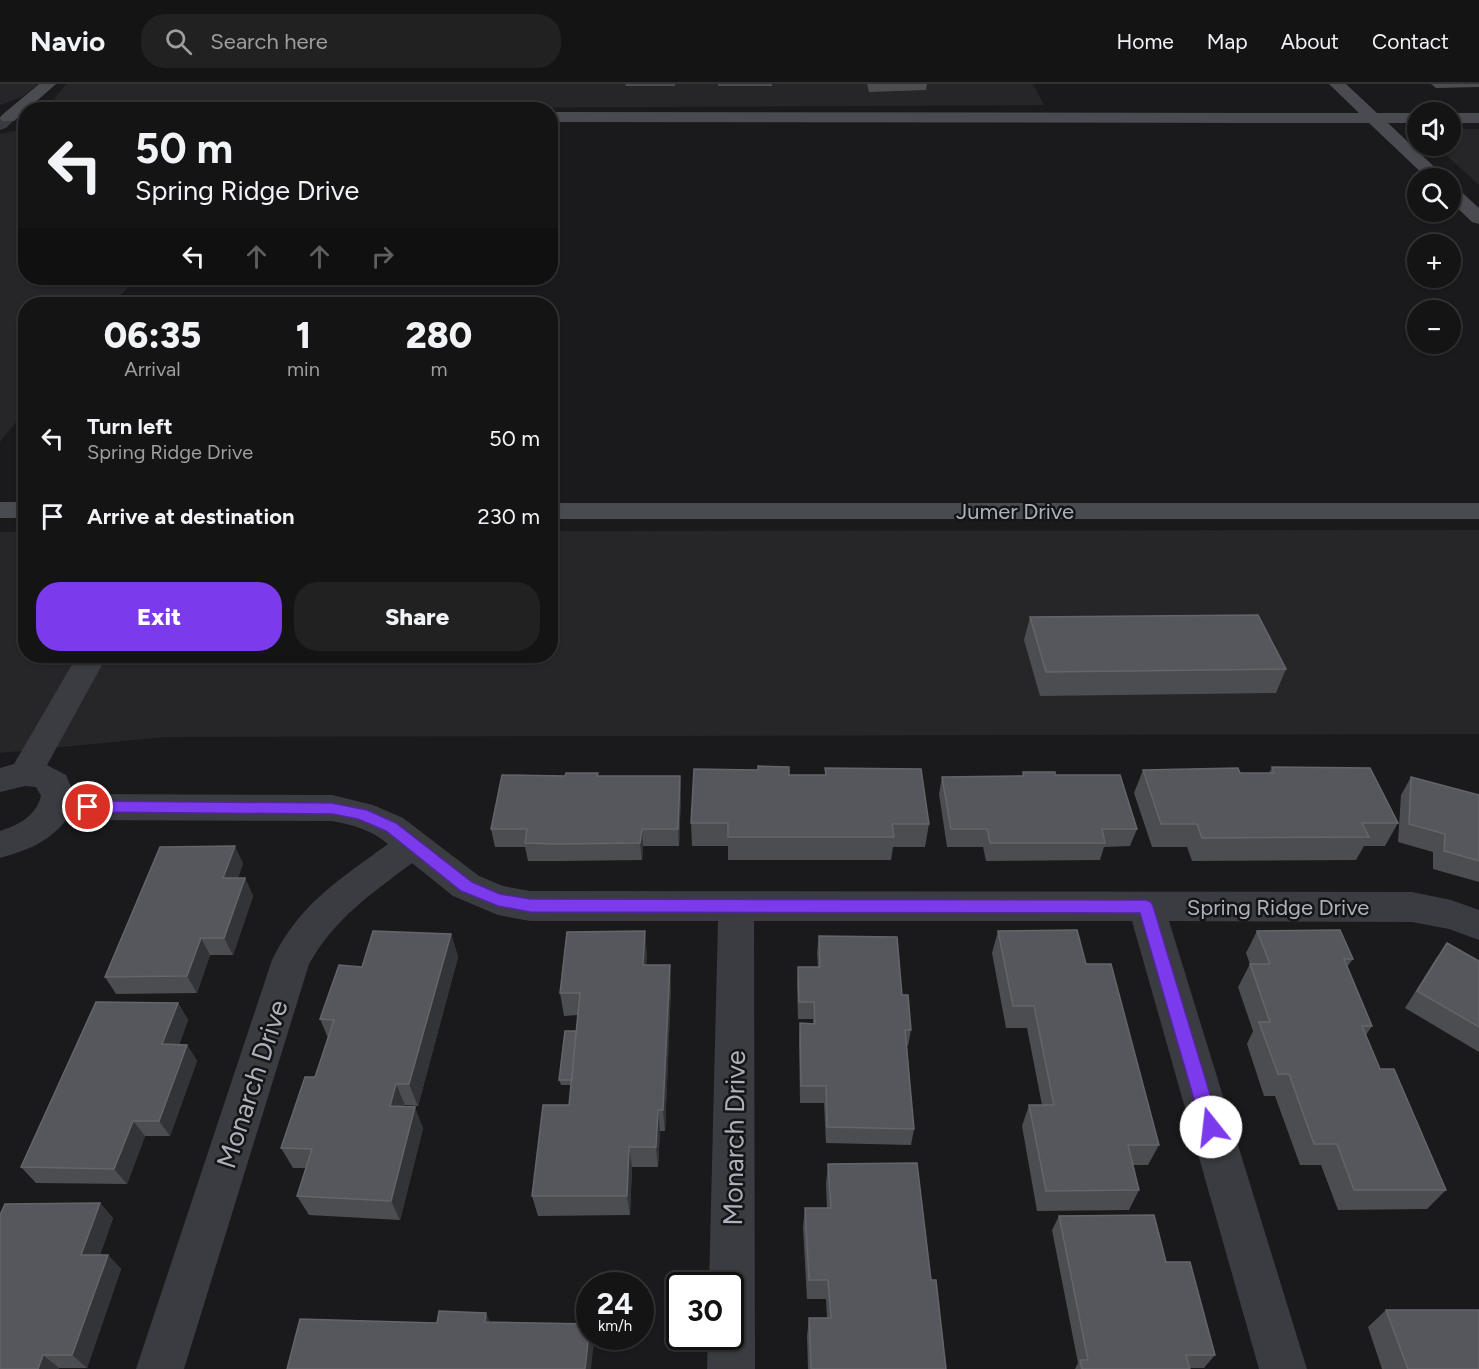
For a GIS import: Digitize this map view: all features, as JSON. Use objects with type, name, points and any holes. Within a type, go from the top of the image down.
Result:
[{"type":"main road","points":[[25,102],[48,84]]},
{"type":"main road","points":[[1337,84],[1426,168]]},
{"type":"main road","points":[[2,117],[18,107]]},
{"type":"main road","points":[[2,117],[18,118]]},
{"type":"main road","points":[[558,117],[1407,118]]},
{"type":"main road","points":[[1461,118],[1479,118]]},
{"type":"main road","points":[[1461,201],[1479,218]]},
{"type":"main road","points":[[0,510],[18,510]]},
{"type":"main road","name":"Jumer Drive","points":[[558,511],[1479,511]]},
{"type":"street","points":[[12,777],[87,663]]},
{"type":"street","points":[[0,845],[20,839],[36,830],[49,819],[57,807],[60,796],[57,787],[50,780],[39,775],[12,777]]},
{"type":"street","name":"Spring Ridge Drive","points":[[57,807],[332,808],[361,814],[391,827],[466,886],[498,900],[530,906],[1412,907],[1451,915],[1479,925]]},
{"type":"street","name":"Monarch Drive","points":[[160,1369],[291,960],[309,930],[334,902],[413,844]]},
{"type":"street","name":"Monarch Drive","points":[[731,1369],[736,906]]},
{"type":"street","points":[[1146,906],[1283,1369]]},
{"type":"shaded area","points":[[0,84],[38,84],[22,97],[0,105]]},
{"type":"shaded area","points":[[66,84],[1033,84],[1044,105],[558,108],[558,102],[63,102],[54,99]]},
{"type":"shaded area","points":[[1461,129],[1479,129],[1479,185],[1447,156],[1461,156]]},
{"type":"shaded area","points":[[18,130],[18,285],[130,285],[119,297],[18,297],[18,420],[0,442],[0,134]]},
{"type":"shaded area","points":[[1479,530],[1479,734],[166,737],[0,753],[0,532],[18,532],[18,663],[558,663],[558,531]]},
{"type":"building","points":[[1258,615],[1286,669],[1046,672],[1030,617]]},
{"type":"building","points":[[758,766],[789,767],[789,775],[826,775],[825,768],[921,769],[929,824],[892,824],[894,837],[728,837],[728,823],[691,823],[694,769],[758,770]]},
{"type":"building","points":[[1272,767],[1370,768],[1398,823],[1362,823],[1369,837],[1202,838],[1197,824],[1161,824],[1143,770],[1238,768],[1240,773],[1274,773]]},
{"type":"building","points":[[1023,772],[1055,772],[1055,775],[1120,775],[1137,829],[1102,829],[1105,843],[990,843],[987,829],[951,829],[942,777],[1024,776]]},
{"type":"building","points":[[566,773],[598,773],[597,776],[680,776],[678,829],[642,829],[640,843],[559,844],[525,843],[527,829],[491,829],[502,775],[565,776]]},
{"type":"building","points":[[1411,777],[1479,795],[1479,861],[1444,851],[1445,834],[1409,824]]},
{"type":"building","points":[[235,846],[223,878],[245,878],[224,938],[201,938],[187,976],[105,977],[160,847]]},
{"type":"building","points":[[1077,930],[1086,964],[1111,964],[1159,1145],[1128,1145],[1139,1190],[1046,1191],[1029,1105],[1054,1105],[1034,1006],[1013,1006],[998,931]]},
{"type":"building","points":[[1340,930],[1353,959],[1344,959],[1372,1026],[1362,1026],[1380,1069],[1394,1069],[1446,1190],[1354,1190],[1337,1144],[1314,1144],[1289,1074],[1278,1074],[1259,1022],[1270,1022],[1250,964],[1270,964],[1257,931]]},
{"type":"building","points":[[373,931],[451,934],[409,1084],[396,1084],[390,1106],[415,1107],[391,1201],[297,1196],[312,1149],[281,1148],[305,1077],[315,1077],[334,1020],[320,1019],[339,965],[362,967]]},
{"type":"building","points":[[645,931],[643,965],[670,965],[663,1110],[658,1110],[656,1147],[629,1147],[627,1196],[532,1196],[543,1105],[569,1105],[580,993],[560,993],[567,932]]},
{"type":"building","points":[[819,936],[897,937],[902,995],[908,995],[911,1030],[905,1030],[914,1129],[827,1127],[826,1086],[801,1086],[800,1023],[815,1024],[814,1002],[799,1002],[798,967],[820,967]]},
{"type":"building","points":[[1447,943],[1479,961],[1479,1027],[1417,991]]},
{"type":"building","points":[[96,1002],[178,1003],[162,1044],[187,1045],[159,1121],[133,1121],[114,1169],[21,1167]]},
{"type":"building","points":[[565,1031],[576,1031],[572,1080],[559,1080]]},
{"type":"building","points":[[917,1163],[931,1280],[936,1280],[946,1369],[811,1369],[809,1318],[831,1318],[828,1280],[809,1280],[805,1208],[831,1208],[828,1164]]},
{"type":"building","points":[[100,1203],[81,1255],[108,1255],[72,1355],[43,1355],[38,1369],[0,1369],[0,1215],[5,1204]]},
{"type":"building","points":[[1154,1215],[1166,1262],[1190,1262],[1215,1355],[1186,1355],[1190,1369],[1082,1369],[1080,1360],[1088,1360],[1059,1216]]},
{"type":"building","points":[[1386,1310],[1479,1310],[1479,1369],[1408,1369]]},
{"type":"building","points":[[439,1311],[486,1313],[485,1322],[576,1324],[576,1350],[587,1350],[585,1369],[287,1369],[300,1319],[437,1323]]},
{"type":"route","points":[[88,807],[332,808],[361,814],[391,827],[466,886],[498,900],[530,906],[1146,906],[1211,1127]]}]
